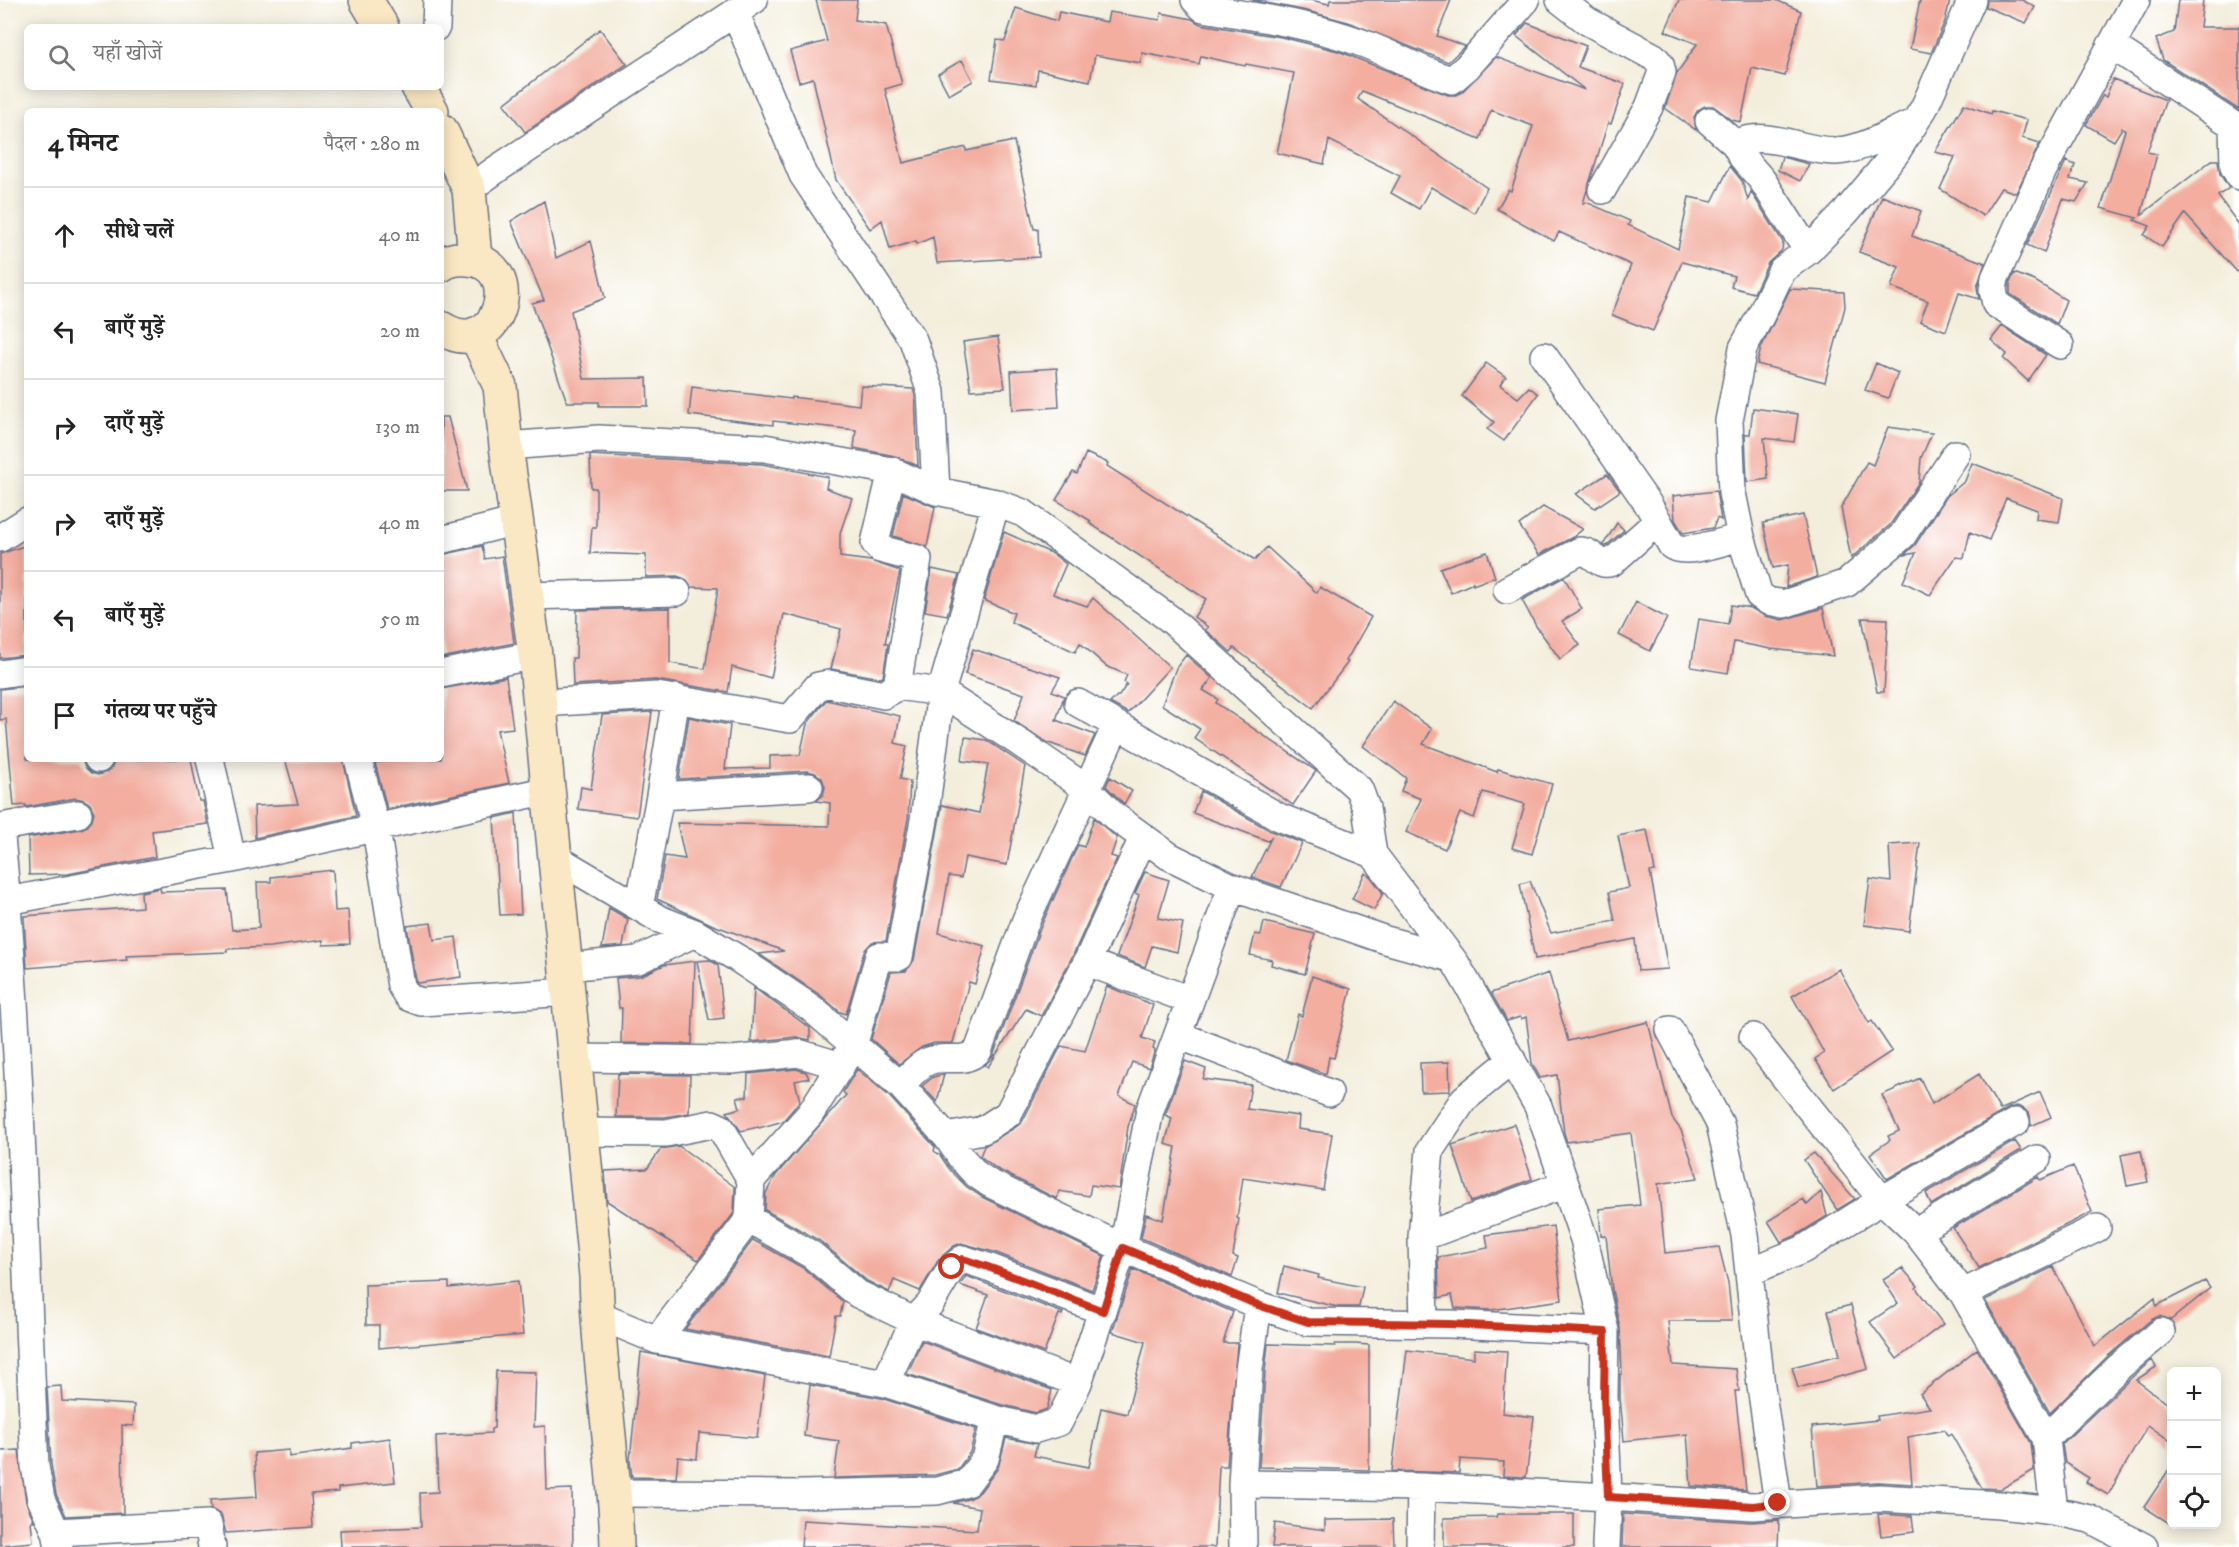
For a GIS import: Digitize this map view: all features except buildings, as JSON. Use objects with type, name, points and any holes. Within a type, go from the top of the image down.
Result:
[{"type":"street","points":[[366,0],[380,24]]},
{"type":"street","points":[[435,24],[437,0]]},
{"type":"street","points":[[1201,3],[1307,26],[1363,43],[1430,74],[1452,80],[1526,0]]},
{"type":"street","points":[[1560,0],[1587,21],[1654,57],[1660,64],[1662,72],[1649,107],[1602,190]]},
{"type":"street","points":[[1956,454],[1902,536],[1847,583],[1784,604],[1768,601],[1759,595],[1741,537],[1732,493],[1729,421],[1743,348],[1782,270],[1808,251],[1846,212],[1895,154],[1916,122],[1954,44],[1972,0]]},
{"type":"street","points":[[2060,345],[1996,304],[1993,290],[1995,278],[2043,170],[2136,0]]},
{"type":"street","points":[[469,189],[745,6],[803,176],[913,340],[930,392],[936,490]]},
{"type":"street","points":[[2111,45],[2236,127],[2234,167],[2239,176]]},
{"type":"street","points":[[1709,121],[1735,144],[1743,158],[1762,180],[1808,251]]},
{"type":"street","points":[[1735,144],[1746,138],[1761,137],[1799,147],[1835,151],[1873,140],[1916,122]]},
{"type":"street","points":[[444,133],[469,189],[475,259]]},
{"type":"street","points":[[444,264],[457,258],[475,259],[487,265],[497,276],[502,292],[501,305],[496,318],[487,328],[475,334],[463,336],[449,334],[444,330]]},
{"type":"street","points":[[475,334],[500,386],[541,703],[596,1276],[597,1315],[615,1493],[616,1547]]},
{"type":"street","points":[[1544,356],[1658,521],[1672,546],[1677,550],[1688,550],[1741,537]]},
{"type":"street","points":[[506,446],[599,439],[752,447],[892,471],[936,490],[996,503],[1023,513],[1170,619],[1359,789],[1366,808],[1373,854],[1452,957],[1538,1106],[1584,1239],[1605,1332],[1604,1397],[1608,1497],[1606,1547]]},
{"type":"street","points":[[892,471],[875,543],[880,549],[918,559],[897,686]]},
{"type":"street","points":[[751,1180],[810,1114],[847,1056],[879,956],[899,957],[924,820],[941,692],[996,503]]},
{"type":"street","points":[[444,539],[517,520]]},
{"type":"street","points":[[1507,590],[1580,551],[1589,553],[1601,564],[1606,565],[1658,521]]},
{"type":"street","points":[[0,538],[24,523]]},
{"type":"street","points":[[527,596],[677,592]]},
{"type":"street","points":[[444,673],[535,655]]},
{"type":"street","points":[[0,674],[24,670]]},
{"type":"street","points":[[541,703],[657,696],[790,719],[818,686],[829,684],[884,695],[897,686],[941,692],[1087,789],[1114,816],[1169,856],[1232,887],[1386,940],[1452,957]]},
{"type":"street","points":[[639,907],[676,698]]},
{"type":"street","points":[[1078,703],[1279,817],[1373,854]]},
{"type":"street","points":[[900,1085],[926,1062],[940,1058],[960,1060],[978,1051],[1026,920],[1116,726]]},
{"type":"street","points":[[211,762],[232,859]]},
{"type":"street","points":[[359,762],[376,829],[401,986],[408,997],[421,1002],[568,979],[638,960],[695,933]]},
{"type":"street","points":[[660,796],[810,787]]},
{"type":"street","points":[[7,901],[232,859],[549,790]]},
{"type":"street","points":[[78,814],[0,827],[7,901],[35,1466],[41,1498],[57,1540],[208,1524],[212,1547]]},
{"type":"street","points":[[947,1137],[983,1130],[1008,1114],[1087,962],[1143,838]]},
{"type":"street","points":[[556,858],[659,919],[695,933],[737,958],[811,1008],[847,1056],[900,1085],[947,1137],[962,1160],[989,1183],[1123,1248],[1258,1305],[1308,1322],[1424,1324],[1605,1332]]},
{"type":"street","points":[[597,1315],[657,1340],[885,1383],[994,1419],[1036,1429],[1059,1422],[1078,1383],[1123,1248],[1150,1110],[1232,887]]},
{"type":"street","points":[[1087,962],[1190,1000]]},
{"type":"street","points":[[1670,1030],[1720,1124],[1745,1235],[1761,1386],[1778,1503]]},
{"type":"street","points":[[1178,1035],[1329,1093]]},
{"type":"street","points":[[1753,1037],[1882,1200],[1916,1232],[1963,1293],[2046,1438],[2054,1511]]},
{"type":"street","points":[[575,1058],[732,1060],[798,1053],[847,1056]]},
{"type":"street","points":[[1424,1324],[1422,1237],[1430,1150],[1464,1099],[1512,1060]]},
{"type":"street","points":[[1749,1272],[1802,1250],[1882,1200],[2016,1122]]},
{"type":"street","points":[[582,1132],[666,1133],[717,1125],[751,1180],[749,1219],[657,1340]]},
{"type":"street","points":[[1916,1232],[2037,1159]]},
{"type":"street","points":[[1422,1237],[1565,1184]]},
{"type":"street","points":[[749,1219],[812,1255],[858,1294],[914,1321],[1078,1383]]},
{"type":"street","points":[[1963,1293],[2097,1228]]},
{"type":"street","points":[[885,1383],[914,1321],[930,1304],[952,1267],[963,1259],[1103,1311]]},
{"type":"street","points":[[1243,1547],[1242,1484],[1249,1370],[1258,1305]]},
{"type":"street","points":[[2046,1438],[2119,1367],[2161,1332]]},
{"type":"street","points":[[615,1493],[802,1494],[937,1491],[967,1484],[985,1459],[994,1419]]},
{"type":"street","points":[[1242,1484],[1422,1487],[1753,1506],[1879,1498],[2000,1505],[2054,1511],[2090,1519],[2144,1547]]},
{"type":"street","points":[[1420,1547],[1422,1487]]},
{"type":"route","points":[[952,1267],[963,1259],[1103,1311],[1123,1248],[1258,1305],[1308,1322],[1449,1324],[1605,1332],[1604,1397],[1608,1497],[1753,1506],[1778,1503]]}]
